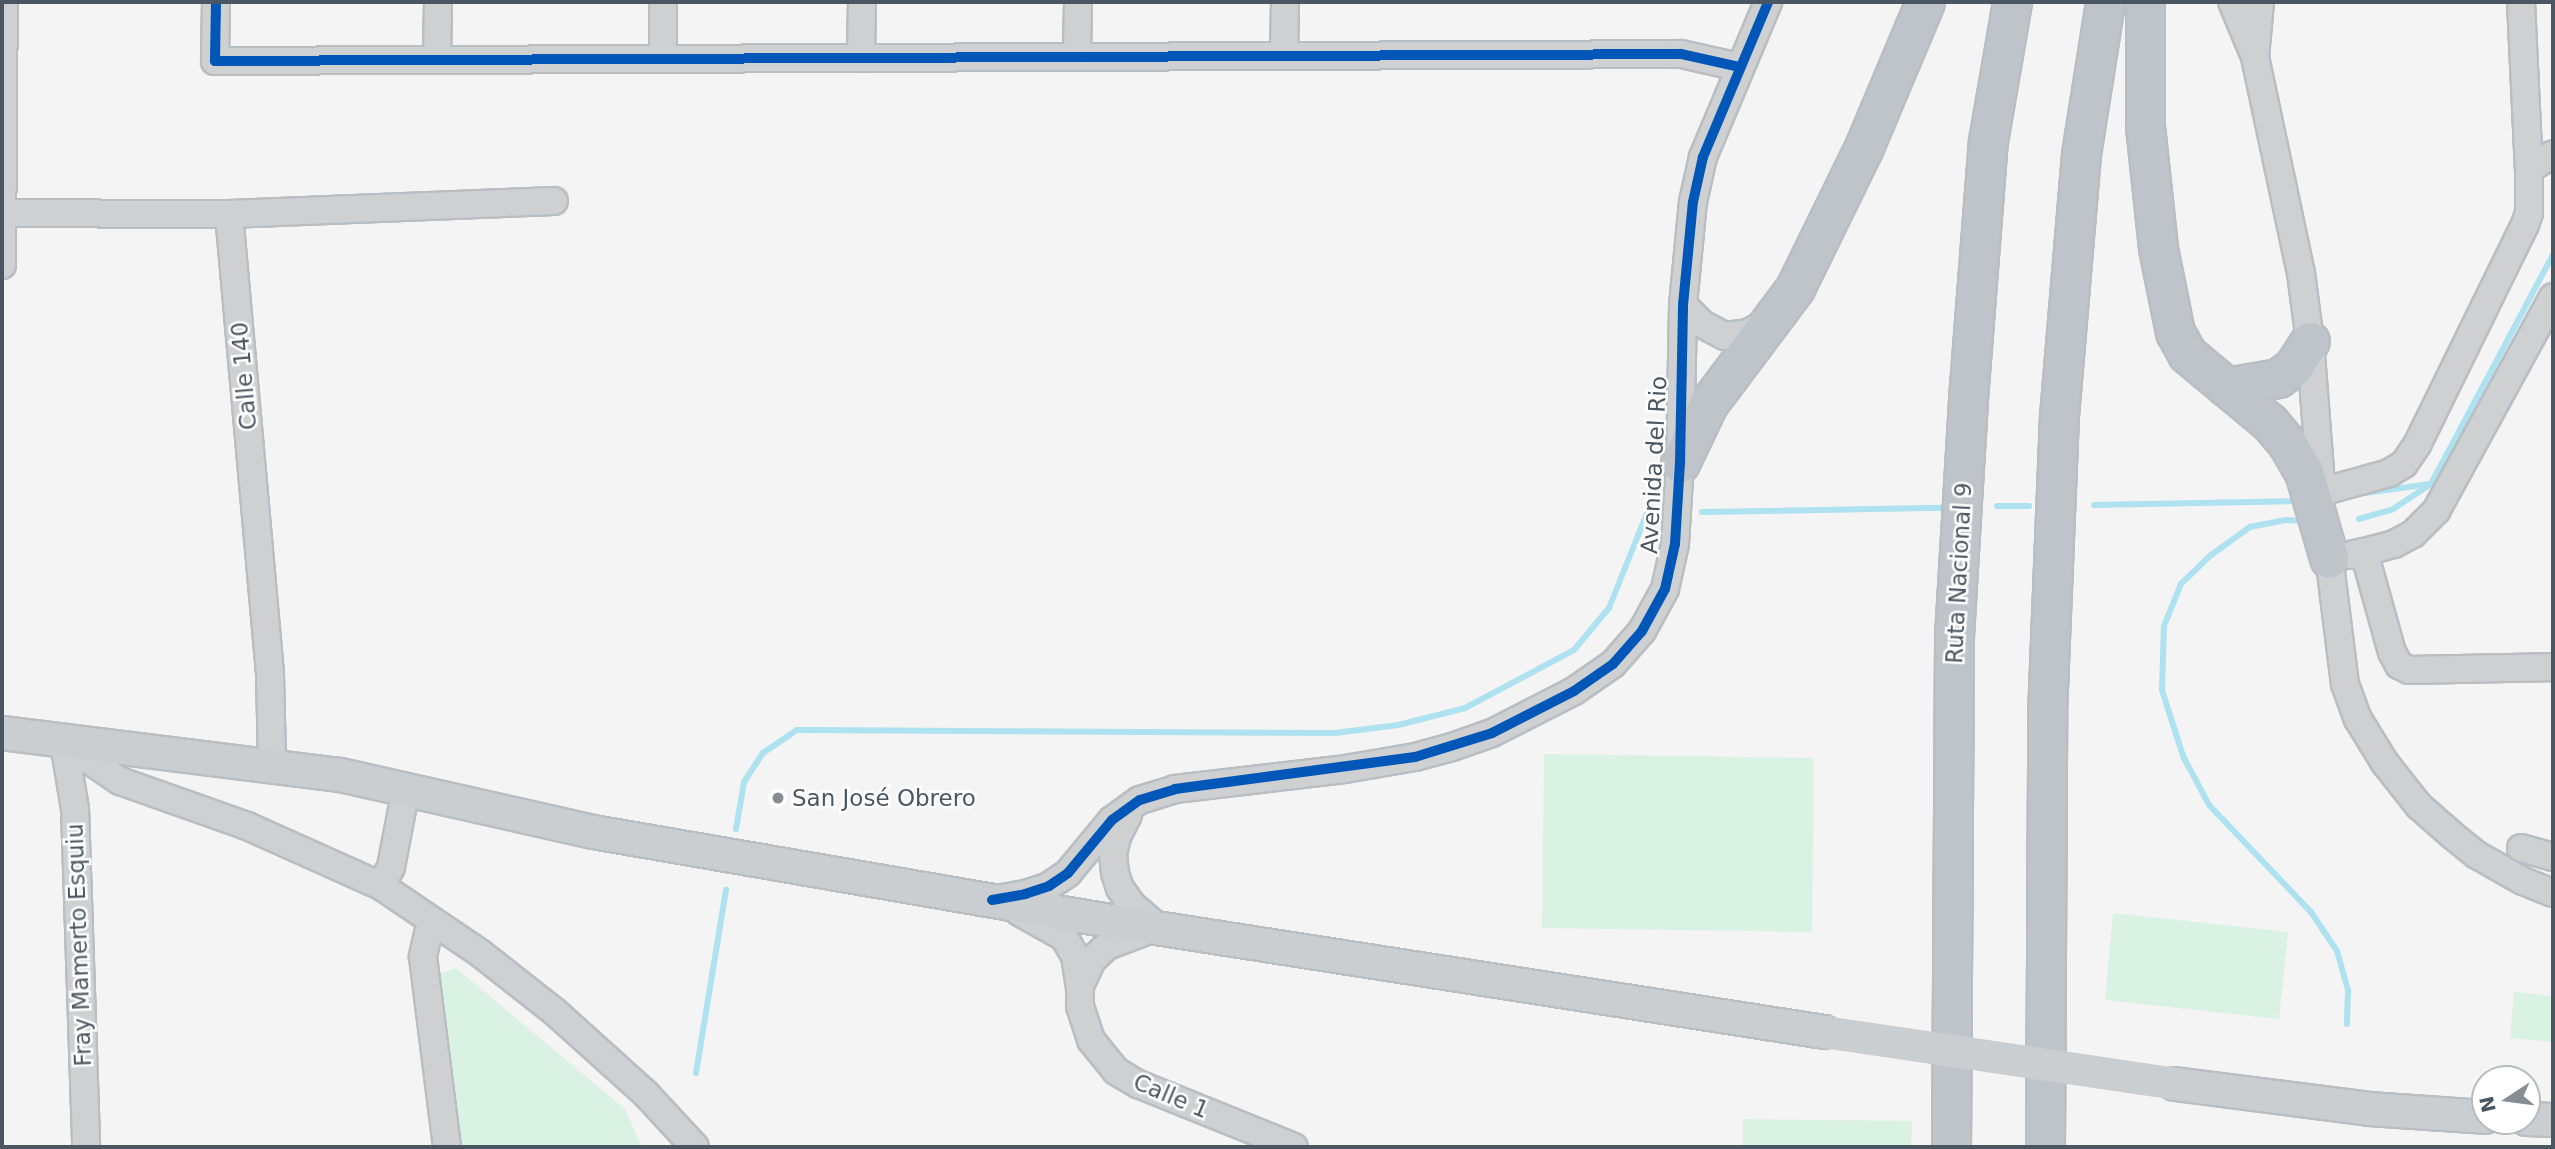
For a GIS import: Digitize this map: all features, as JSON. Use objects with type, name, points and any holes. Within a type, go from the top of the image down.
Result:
[{"type":"highway","points":[[1680,463],[1707,404],[1795,288],[1925,2]]},
{"type":"highway","name":"Ruta Nacional 9","points":[[1951,1147],[1954,636],[1969,386],[1988,141],[2012,2]]},
{"type":"highway","points":[[2045,1147],[2047,714],[2059,416],[2081,154],[2105,2]]},
{"type":"highway","points":[[2145,2],[2145,126],[2167,304],[2175,332],[2188,354],[2270,423],[2287,443],[2304,472],[2329,558]]},
{"type":"highway","points":[[2226,387],[2278,378],[2293,367],[2310,341]]},
{"type":"main road","points":[[2,733],[64,743],[272,764],[406,789],[593,832],[1157,927],[1824,1032],[2175,1084],[2369,1109],[2471,1116]]},
{"type":"main road","points":[[2,747],[64,743]]},
{"type":"street","points":[[2,265],[4,2]]},
{"type":"street","points":[[216,2],[215,61],[1681,54],[1739,67]]},
{"type":"street","points":[[437,59],[438,2]]},
{"type":"street","points":[[663,2],[663,58]]},
{"type":"street","points":[[861,58],[862,2]]},
{"type":"street","points":[[1077,55],[1078,2]]},
{"type":"street","points":[[1284,55],[1285,2]]},
{"type":"street","name":"Avenida del Rio","points":[[992,900],[1049,886],[1068,873],[1112,821],[1140,800],[1175,789],[1415,757],[1492,733],[1574,691],[1613,664],[1642,631],[1665,589],[1675,544],[1680,463],[1683,305],[1693,202],[1703,157],[1739,67],[1769,2]]},
{"type":"street","points":[[2232,2],[2255,57],[2301,273],[2310,341],[2321,492],[2345,684],[2358,719],[2385,763],[2419,806],[2469,848],[2523,881],[2553,892]]},
{"type":"street","points":[[2255,57],[2260,2]]},
{"type":"street","points":[[2321,492],[2389,474],[2404,464],[2417,445],[2525,225],[2529,213],[2529,169],[2521,2]]},
{"type":"street","points":[[2529,169],[2553,154]]},
{"type":"street","points":[[2,213],[229,214],[554,201]]},
{"type":"street","name":"Calle 140","points":[[229,214],[270,674],[272,764]]},
{"type":"street","points":[[2329,558],[2394,544],[2413,534],[2436,511],[2553,297]]},
{"type":"street","points":[[1683,305],[1702,324],[1725,336],[1748,333],[1771,320]]},
{"type":"street","points":[[2364,552],[2392,652],[2399,665],[2409,670],[2553,667]]},
{"type":"street","points":[[64,743],[120,781],[247,825],[381,886],[480,953],[555,1012],[646,1094],[695,1147]]},
{"type":"street","name":"Fray Mamerto Esquiu","points":[[64,743],[75,809],[86,1147]]},
{"type":"street","points":[[381,886],[391,867],[406,789]]},
{"type":"street","points":[[1080,986],[1092,960],[1107,946],[1157,927],[1132,905],[1120,888],[1115,873],[1113,854],[1117,837],[1124,820],[1140,800]]},
{"type":"street","points":[[2521,848],[2553,857]]},
{"type":"street","name":"Calle 1","points":[[992,900],[1047,925],[1064,937],[1075,956],[1080,1006],[1090,1041],[1116,1071],[1138,1084],[1294,1147]]},
{"type":"street","points":[[430,921],[423,957],[447,1147]]},
{"type":"green space","points":[[1544,754],[1814,758],[1812,932],[1542,928]]},
{"type":"green space","points":[[2113,913],[2288,932],[2279,1019],[2105,1000]]},
{"type":"green space","points":[[456,968],[625,1109],[642,1147],[461,1147],[438,974]]},
{"type":"green space","points":[[2514,992],[2553,996],[2553,1042],[2510,1038]]},
{"type":"green space","points":[[1743,1119],[1912,1121],[1911,1147],[1743,1147]]},
{"type":"waterway","points":[[2359,519],[2393,509],[2431,484],[2553,255]]},
{"type":"waterway","points":[[2365,493],[2429,484]]},
{"type":"waterway","points":[[2094,505],[2298,501]]},
{"type":"waterway","points":[[1997,506],[2029,506]]},
{"type":"waterway","points":[[1702,512],[1942,508]]},
{"type":"waterway","points":[[736,829],[744,782],[763,753],[797,730],[1335,733],[1398,725],[1465,708],[1574,650],[1609,608],[1647,513]]},
{"type":"waterway","points":[[2305,521],[2286,520],[2250,527],[2211,555],[2181,584],[2164,626],[2162,690],[2183,756],[2209,805],[2311,912],[2337,951],[2348,990],[2347,1024]]},
{"type":"waterway","points":[[696,1073],[726,889]]},
{"type":"cycle path","points":[[216,2],[215,61],[1681,54],[1739,67]]},
{"type":"cycle path","points":[[992,900],[1049,886],[1068,873],[1112,820],[1140,800],[1175,789],[1415,757],[1492,733],[1574,691],[1613,664],[1642,631],[1665,589],[1675,544],[1680,463],[1683,305],[1693,202],[1703,157],[1768,2]]},
{"type":"place","name":"San José Obrero","points":[[778,798]]}]
